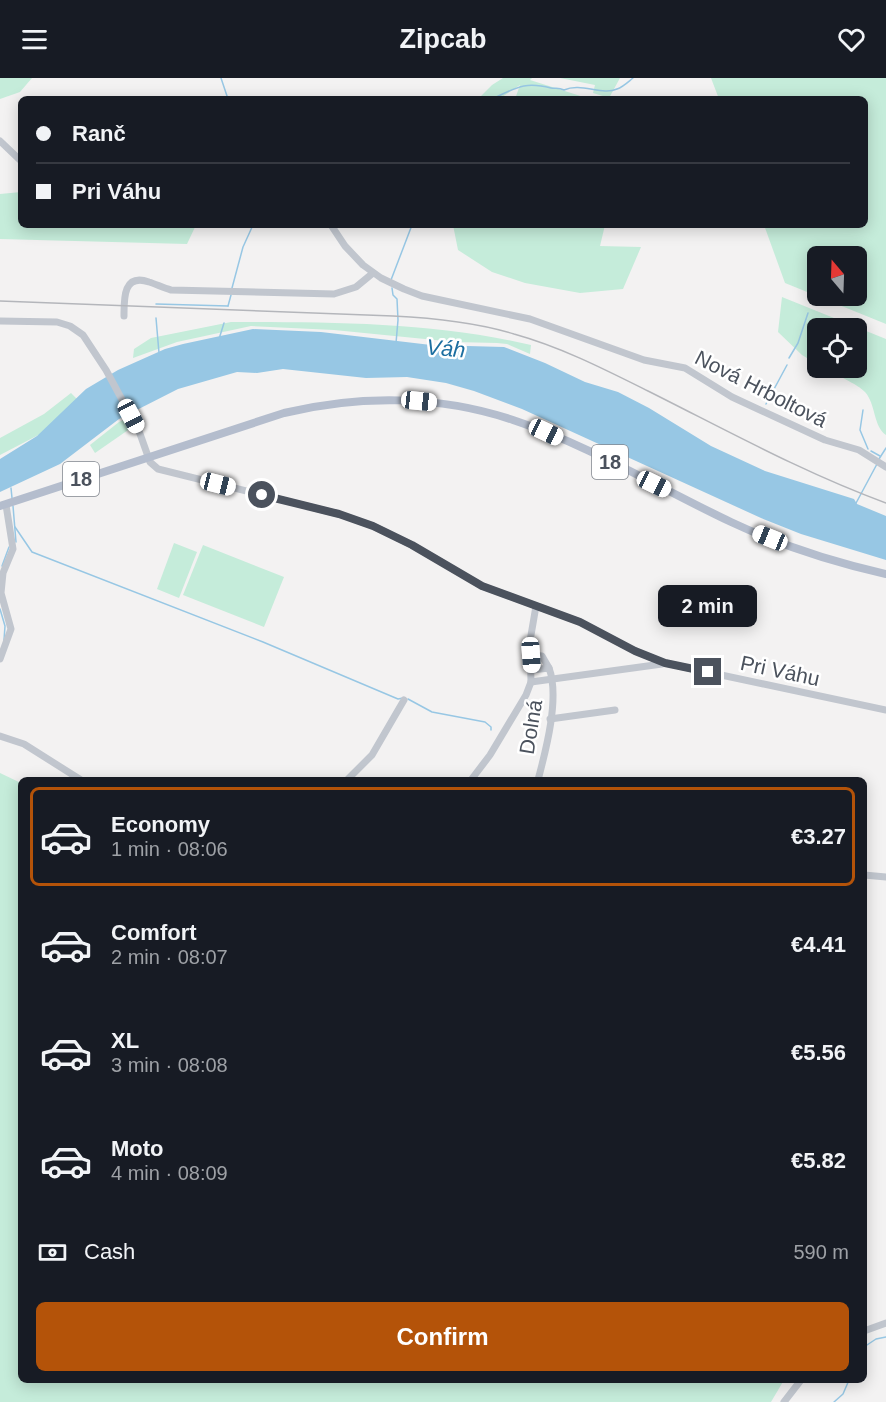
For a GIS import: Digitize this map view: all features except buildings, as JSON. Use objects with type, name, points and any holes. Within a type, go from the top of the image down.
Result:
[{"type":"main road","name":"18","points":[[8,504],[246,424],[302,408],[376,400],[439,403],[471,408],[520,422],[600,457],[754,532],[820,557],[886,574]]},
{"type":"street","points":[[0,141],[18,158]]},
{"type":"street","name":"Nová Hrboltová","points":[[333,228],[354,256],[373,273],[391,284],[422,296],[530,319],[644,360],[685,368],[732,397],[818,438],[859,450],[880,463]]},
{"type":"street","points":[[124,316],[125,292],[128,286],[137,280],[147,281],[171,290],[334,294],[356,287],[373,273]]},
{"type":"street","points":[[0,321],[57,322],[69,326],[87,340],[139,430],[148,457]]},
{"type":"street","name":"Pri Váhu","points":[[148,457],[158,469],[339,514],[373,526],[412,545],[482,586],[580,622],[635,651],[665,663],[886,710]]},
{"type":"street","points":[[0,659],[11,629],[1,592],[3,573],[13,548],[8,504]]},
{"type":"street","points":[[473,777],[509,726],[531,682],[530,641],[536,606]]},
{"type":"street","points":[[531,655],[542,656],[553,679]]},
{"type":"street","points":[[531,682],[665,663]]},
{"type":"street","points":[[532,670],[549,669]]},
{"type":"street","name":"Dolná","points":[[539,777],[550,719],[553,679]]},
{"type":"street","points":[[350,777],[372,755],[404,700]]},
{"type":"street","points":[[550,719],[615,710]]},
{"type":"street","points":[[0,736],[24,744],[76,777]]},
{"type":"street","points":[[867,875],[886,877]]},
{"type":"street","points":[[867,1330],[886,1323]]},
{"type":"street","points":[[784,1402],[799,1383]]},
{"type":"green space","points":[[0,78],[32,78],[20,92],[0,99]]},
{"type":"green space","points":[[503,78],[532,78],[530,80],[581,96],[516,96],[520,85],[504,96],[481,96]]},
{"type":"green space","points":[[560,78],[620,78],[610,96],[593,93],[595,85]]},
{"type":"green space","points":[[711,78],[886,78],[886,324],[842,306],[867,306],[867,246],[807,246],[807,292],[785,283],[765,228],[868,228],[868,96],[718,96]]},
{"type":"green space","points":[[18,192],[18,228],[195,228],[187,244],[0,239],[0,194]]},
{"type":"green space","points":[[454,228],[604,228],[600,246],[641,247],[623,289],[580,293],[525,283],[492,272],[458,250]]},
{"type":"green space","points":[[782,297],[834,318],[807,318],[807,358],[778,332]]},
{"type":"green space","points":[[231,322],[382,325],[457,332],[531,345],[530,354],[507,344],[455,342],[334,330],[251,326],[177,342],[133,358],[134,349],[151,338]]},
{"type":"green space","points":[[867,331],[886,339],[886,435],[879,426],[869,397],[842,378],[867,378]]},
{"type":"green space","points":[[71,393],[77,399],[48,430],[0,455],[0,438],[44,414]]},
{"type":"green space","points":[[126,419],[131,428],[95,453],[90,445]]},
{"type":"green space","points":[[174,543],[197,552],[179,598],[157,589]]},
{"type":"green space","points":[[203,545],[284,577],[264,627],[183,595]]},
{"type":"green space","points":[[0,773],[18,782],[18,1383],[782,1383],[771,1402],[0,1402]]},
{"type":"water","name":"Váh","points":[[253,329],[321,332],[431,345],[504,347],[585,382],[618,392],[711,446],[765,471],[854,499],[857,504],[886,516],[886,560],[801,534],[761,518],[522,409],[446,383],[407,377],[366,378],[283,369],[257,373],[237,372],[178,389],[119,419],[60,464],[0,492],[0,459],[37,436],[86,389],[118,370],[165,349]]},
{"type":"waterway","points":[[221,78],[227,96]]},
{"type":"waterway","points":[[499,96],[514,89],[534,85],[564,90],[577,87],[611,91],[633,78]]},
{"type":"waterway","points":[[232,288],[243,247],[252,228]]},
{"type":"waterway","points":[[391,280],[411,228]]},
{"type":"waterway","points":[[392,288],[393,295],[397,299],[396,343]]},
{"type":"waterway","points":[[228,306],[231,295]]},
{"type":"waterway","points":[[156,304],[228,306]]},
{"type":"waterway","points":[[789,358],[798,343],[808,313]]},
{"type":"waterway","points":[[156,318],[159,353]]},
{"type":"waterway","points":[[219,339],[224,323]]},
{"type":"waterway","points":[[766,404],[787,365]]},
{"type":"waterway","points":[[863,410],[860,430],[868,449]]},
{"type":"waterway","points":[[879,459],[886,448]]},
{"type":"waterway","points":[[871,451],[880,456]]},
{"type":"waterway","points":[[855,505],[877,464]]},
{"type":"waterway","points":[[11,488],[12,498]]},
{"type":"waterway","points":[[13,506],[16,542]]},
{"type":"waterway","points":[[15,527],[32,552],[263,642],[398,699],[403,698]]},
{"type":"waterway","points":[[2,566],[9,547]]},
{"type":"waterway","points":[[0,609],[5,626],[4,640]]},
{"type":"waterway","points":[[408,699],[432,712],[485,722],[491,730]]},
{"type":"waterway","points":[[867,1345],[876,1339],[886,1337]]},
{"type":"waterway","points":[[834,1402],[843,1394],[848,1383]]},
{"type":"railway","points":[[0,301],[393,316],[439,319],[484,326],[549,345],[582,359],[795,465],[886,503]]},
{"type":"route","points":[[262,495],[339,514],[373,526],[412,545],[482,586],[580,622],[635,651],[665,663],[708,672]]}]
